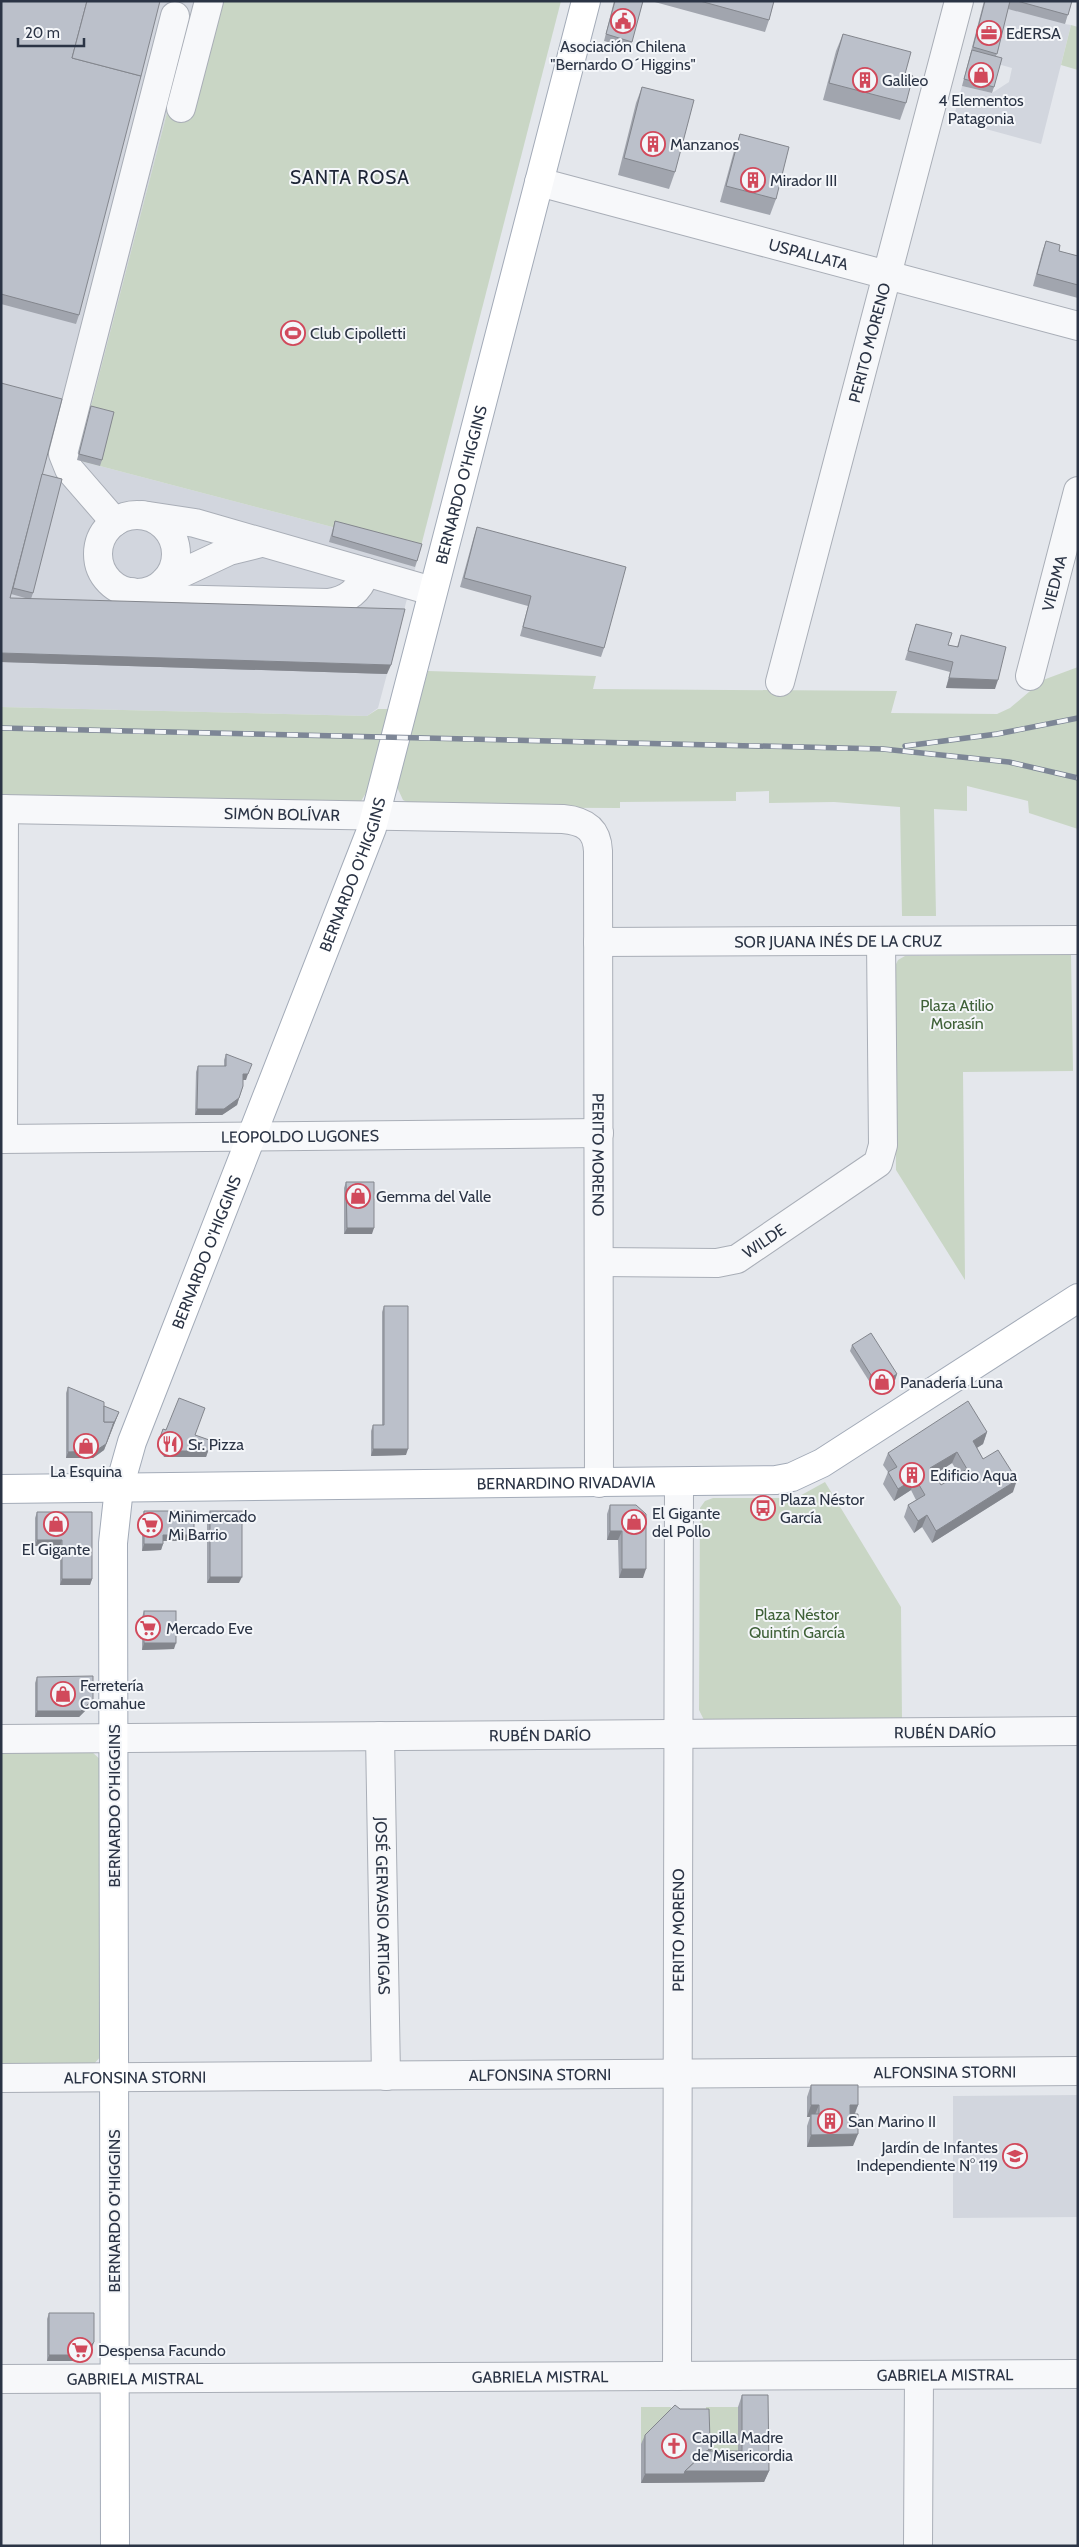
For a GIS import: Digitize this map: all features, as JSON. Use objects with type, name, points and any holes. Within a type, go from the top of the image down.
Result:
[{"type":"main road","name":"BERNARDO O'HIGGINS","points":[[115,2546],[113,1543],[119,1488],[132,1442],[368,841],[376,816],[432,591],[586,1]]},
{"type":"main road","name":"BERNARDINO RIVADAVIA","points":[[1,1489],[679,1483],[776,1480],[808,1470],[1078,1298]]},
{"type":"street","points":[[181,108],[209,1]]},
{"type":"street","name":"PERITO MORENO","points":[[780,682],[959,1]]},
{"type":"street","points":[[115,522],[69,469],[63,454],[175,16]]},
{"type":"street","name":"USPALLATA","points":[[539,182],[1078,326]]},
{"type":"street","name":"VIEDMA","points":[[1030,676],[1078,491]]},
{"type":"street","points":[[142,515],[160,522],[172,536],[176,555],[175,564],[165,581]]},
{"type":"street","points":[[366,572],[361,585],[353,594],[328,603],[170,599],[122,590],[108,579],[99,562],[98,553],[103,535],[115,522],[123,517],[142,515],[186,521],[366,572],[432,591]]},
{"type":"street","points":[[131,592],[149,591],[165,581],[229,551],[263,543]]},
{"type":"street","points":[[2,809],[2,1139]]},
{"type":"street","name":"SIMÓN BOLÍVAR","points":[[2,809],[571,820],[590,828]]},
{"type":"street","name":"PERITO MORENO","points":[[590,828],[596,836],[598,851],[599,1483]]},
{"type":"street","name":"WILDE","points":[[599,1262],[718,1263],[737,1259],[871,1170],[880,1159],[883,1145],[881,940]]},
{"type":"street","name":"SOR JUANA INÉS DE LA CRUZ","points":[[598,942],[1078,940]]},
{"type":"street","name":"LEOPOLDO LUGONES","points":[[2,1139],[599,1133]]},
{"type":"street","name":"PERITO MORENO","points":[[677,2376],[679,1483]]},
{"type":"street","name":"RUBÉN DARÍO","points":[[1,1738],[1078,1731]]},
{"type":"street","name":"JOSÉ GERVASIO ARTIGAS","points":[[380,1736],[386,2076]]},
{"type":"street","name":"ALFONSINA STORNI","points":[[1,2078],[1078,2071]]},
{"type":"street","name":"GABRIELA MISTRAL","points":[[1,2379],[1078,2374]]},
{"type":"street","points":[[918,2546],[919,2375]]},
{"type":"shaded area","points":[[1,1],[196,1],[77,460],[420,550],[378,708],[367,716],[1,707]]},
{"type":"shaded area","points":[[984,1],[1071,1],[1065,24],[1071,25],[1041,144],[953,120],[962,86],[992,93],[1009,82],[1012,68],[970,56]]},
{"type":"shaded area","name":"Jardín de Infantes Independiente N° 119","points":[[1078,2095],[1078,2217],[953,2218],[953,2096]]},
{"type":"green space","name":"Club Cipolletti","points":[[196,1],[561,1],[420,550],[77,460]]},
{"type":"green space","points":[[1071,25],[1078,27],[1078,70],[1061,65]]},
{"type":"green space","points":[[1078,667],[1078,829],[1029,813],[1028,801],[967,786],[967,811],[934,809],[936,916],[902,916],[900,807],[834,802],[769,803],[769,791],[736,792],[736,801],[620,802],[620,808],[417,807],[403,800],[397,787],[398,775],[428,671],[596,676],[593,689],[897,691],[891,713],[997,714],[1010,708],[1043,680]]},
{"type":"green space","points":[[1,707],[367,716],[378,709],[389,709],[367,791],[360,803],[1,798]]},
{"type":"green space","name":"Plaza Atilio Morasín","points":[[1071,954],[1073,1071],[963,1072],[965,1280],[896,1170],[894,968],[898,960],[905,956]]},
{"type":"green space","name":"Plaza Néstor Quintín García","points":[[825,1482],[901,1607],[902,1721],[704,1720],[699,1710],[700,1508],[705,1501],[713,1498],[796,1498]]},
{"type":"green space","points":[[92,1752],[102,1761],[102,2055],[93,2065],[1,2065],[1,1753]]},
{"type":"green space","points":[[641,2407],[671,2407],[672,2414],[641,2444]]},
{"type":"green space","points":[[706,2407],[738,2407],[738,2463],[706,2449]]},
{"type":"building","points":[[1,1],[87,1],[72,58],[141,76],[79,315],[1,294]]},
{"type":"building","points":[[87,1],[160,1],[141,76],[72,58]]},
{"type":"building","name":"Asociación Chilena \"Bernardo O´Higgins\"","points":[[615,1],[643,1],[632,42],[606,34]]},
{"type":"building","points":[[700,1],[774,1],[769,20]]},
{"type":"building","name":"EdERSA","points":[[985,1],[1010,1],[997,54],[973,47]]},
{"type":"building","points":[[1017,1],[1072,1],[1068,15]]},
{"type":"building","name":"Galileo","points":[[843,34],[911,52],[905,74],[913,76],[906,103],[829,83]]},
{"type":"building","name":"4 Elementos Patagonia","points":[[972,50],[1002,58],[994,87],[964,79]]},
{"type":"building","name":"Manzanos","points":[[642,87],[694,100],[675,172],[624,158]]},
{"type":"building","name":"Mirador III","points":[[740,134],[789,147],[776,199],[726,186]]},
{"type":"building","points":[[1046,241],[1060,245],[1059,251],[1078,256],[1078,285],[1037,274]]},
{"type":"building","points":[[1,383],[62,399],[10,598],[405,609],[391,665],[1,653]]},
{"type":"building","points":[[91,406],[114,412],[102,460],[79,454]]},
{"type":"building","points":[[42,474],[62,479],[33,593],[13,588]]},
{"type":"building","points":[[335,521],[422,544],[417,561],[332,536]]},
{"type":"building","points":[[477,527],[626,567],[604,648],[523,627],[531,596],[464,578]]},
{"type":"building","points":[[916,624],[952,633],[948,645],[958,647],[961,635],[1006,647],[998,680],[949,678],[953,662],[908,651]]},
{"type":"building","points":[[226,1054],[252,1064],[248,1074],[243,1074],[243,1086],[239,1098],[224,1109],[197,1109],[198,1066],[226,1066]]},
{"type":"building","points":[[346,1182],[374,1182],[374,1228],[347,1228]]},
{"type":"building","points":[[384,1306],[408,1306],[408,1449],[373,1449],[373,1425],[384,1425]]},
{"type":"building","points":[[871,1333],[897,1374],[878,1386],[852,1345]]},
{"type":"building","points":[[68,1387],[104,1402],[104,1422],[114,1422],[106,1444],[95,1451],[68,1452]]},
{"type":"building","points":[[179,1398],[205,1408],[195,1435],[212,1441],[208,1451],[166,1451],[159,1440],[163,1429],[166,1430]]},
{"type":"building","name":"Edificio Aqua","points":[[968,1401],[987,1432],[973,1441],[983,1459],[998,1450],[1017,1480],[936,1531],[927,1515],[918,1521],[908,1505],[925,1495],[915,1478],[898,1489],[888,1472],[897,1467],[888,1453]],"holes":[[[957,1452],[967,1469],[941,1485],[930,1468]]]},
{"type":"building","points":[[104,1406],[119,1412],[113,1425],[114,1422],[104,1422]]},
{"type":"building","points":[[610,1505],[636,1505],[646,1514],[646,1569],[622,1569],[622,1531],[610,1531]]},
{"type":"building","points":[[144,1511],[194,1511],[194,1535],[163,1535],[163,1544],[144,1544]]},
{"type":"building","points":[[210,1511],[242,1511],[242,1577],[210,1577]]},
{"type":"building","points":[[37,1512],[92,1512],[92,1579],[62,1579],[62,1540],[37,1540]]},
{"type":"building","points":[[144,1611],[176,1611],[176,1643],[144,1643]]},
{"type":"building","name":"Ferretería Comahue","points":[[93,1676],[93,1699],[81,1711],[37,1711],[37,1677]]},
{"type":"building","name":"San Marino II","points":[[811,2085],[858,2085],[858,2105],[850,2105],[850,2114],[858,2114],[858,2134],[811,2135],[811,2114],[819,2114],[819,2105],[811,2105]]},
{"type":"building","points":[[49,2313],[94,2313],[94,2342],[82,2355],[49,2355]]},
{"type":"building","points":[[742,2395],[768,2395],[769,2471],[685,2471],[706,2451],[742,2451]]},
{"type":"building","name":"Capilla Madre de Misericordia","points":[[675,2405],[680,2409],[709,2409],[710,2440],[714,2444],[684,2474],[645,2474],[645,2435]]},
{"type":"railway","points":[[905,746],[997,734],[1078,718]]},
{"type":"railway","points":[[1,728],[883,749],[1009,762],[1078,778]]},
{"type":"place","name":"Asociación Chilena \"Bernardo O´Higgins\"","points":[[623,21]]},
{"type":"place","name":"EdERSA","points":[[989,33]]},
{"type":"place","name":"4 Elementos Patagonia","points":[[981,75]]},
{"type":"place","name":"Galileo","points":[[865,80]]},
{"type":"place","name":"Manzanos","points":[[653,144]]},
{"type":"place","name":"Mirador III","points":[[753,180]]},
{"type":"place","name":"Club Cipolletti","points":[[293,333]]},
{"type":"place","name":"Gemma del Valle","points":[[358,1196]]},
{"type":"place","name":"Panadería Luna","points":[[882,1382]]},
{"type":"place","name":"Sr. Pizza","points":[[170,1444]]},
{"type":"place","name":"La Esquina","points":[[86,1446]]},
{"type":"place","name":"Edificio Aqua","points":[[912,1475]]},
{"type":"place","name":"Plaza Néstor García","points":[[763,1508]]},
{"type":"place","name":"El Gigante del Pollo","points":[[634,1522]]},
{"type":"place","name":"El Gigante","points":[[56,1524]]},
{"type":"place","name":"Minimercado Mi Barrio","points":[[150,1525]]},
{"type":"place","name":"Mercado Eve","points":[[148,1628]]},
{"type":"place","name":"Ferretería Comahue","points":[[63,1694]]},
{"type":"place","name":"San Marino II","points":[[830,2121]]},
{"type":"place","name":"Jardín de Infantes Independiente N° 119","points":[[1015,2156]]},
{"type":"place","name":"Despensa Facundo","points":[[80,2350]]},
{"type":"place","name":"Capilla Madre de Misericordia","points":[[674,2446]]},
{"type":"district","name":"SANTA ROSA","points":[[350,177]]}]
